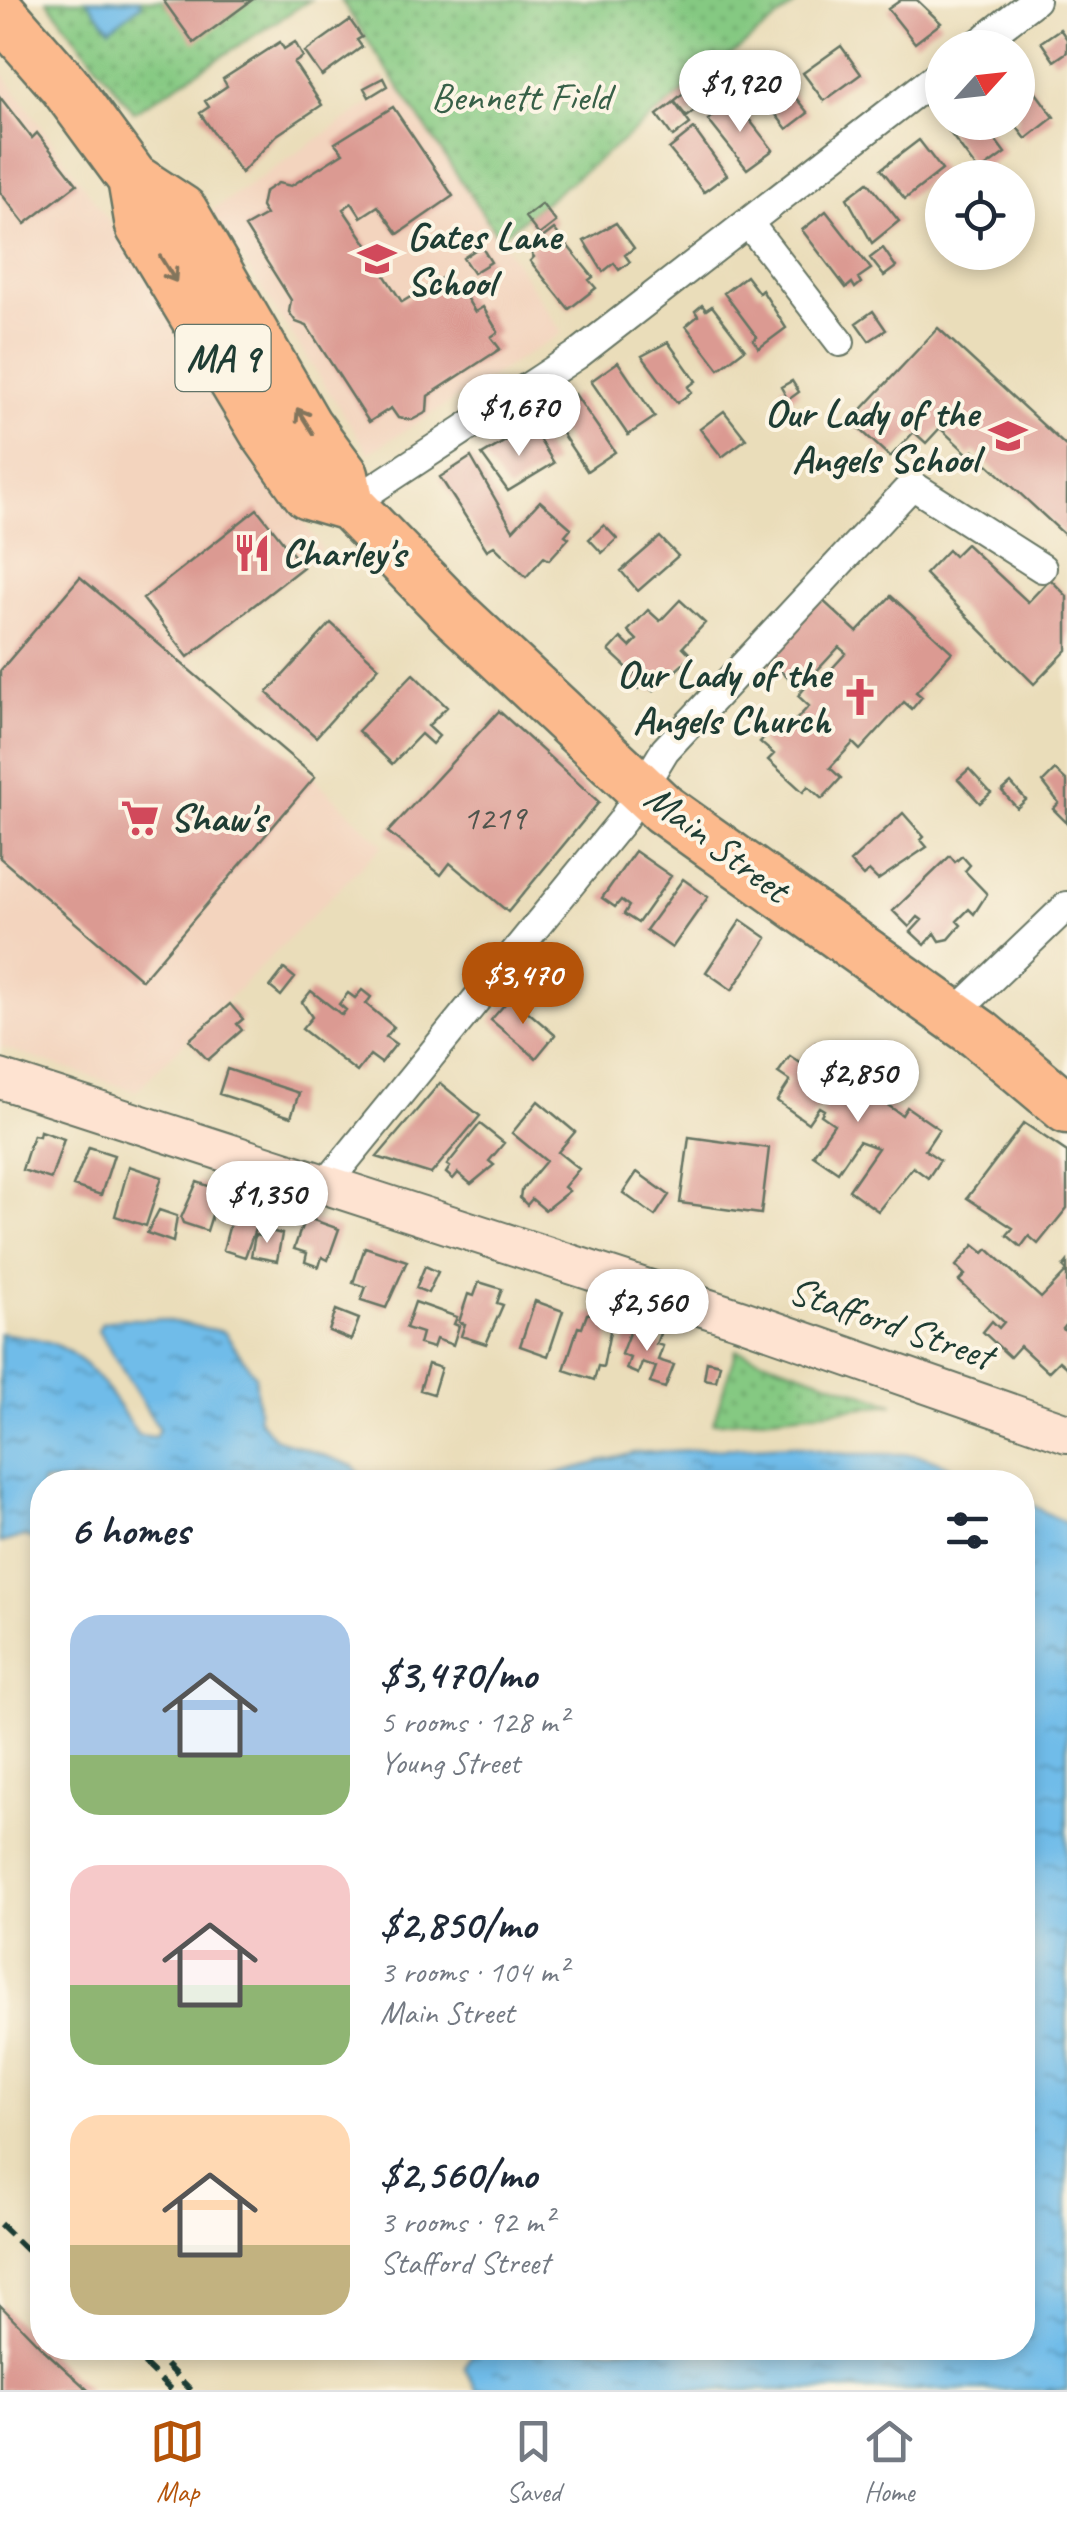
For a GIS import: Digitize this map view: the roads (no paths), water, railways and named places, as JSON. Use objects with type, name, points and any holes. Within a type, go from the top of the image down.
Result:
[{"type":"highway","name":"Main Street","points":[[0,12],[64,85],[132,180],[141,226],[276,450],[308,492],[349,505],[521,678],[663,809],[953,1015],[1067,1108]]},
{"type":"main road","name":"Stafford Street","points":[[0,1079],[740,1319],[1067,1432]]},
{"type":"street","points":[[996,30],[1035,0]]},
{"type":"street","points":[[349,505],[577,355],[750,225],[925,86]]},
{"type":"street","points":[[750,225],[840,342]]},
{"type":"street","points":[[326,1184],[622,821],[665,750],[912,486],[1042,568]]},
{"type":"street","points":[[953,1015],[1067,906]]},
{"type":"water","points":[[87,0],[139,0],[142,4],[110,29]]},
{"type":"water","points":[[159,1319],[224,1332],[255,1375],[259,1419],[274,1438],[357,1470],[30,1470],[30,1538],[0,1543],[0,1333],[41,1340],[68,1351],[102,1383],[138,1435],[155,1437],[159,1429],[98,1330],[102,1323]]},
{"type":"water","points":[[791,1445],[845,1454],[916,1455],[954,1470],[570,1470],[634,1453]]},
{"type":"water","points":[[1035,1507],[1067,1524],[1067,2390],[477,2390],[465,2368],[469,2360],[1035,2360]]},
{"type":"railway","points":[[0,2224],[30,2253]]},
{"type":"railway","points":[[140,2360],[171,2390]]},
{"type":"railway","points":[[166,2365],[191,2390]]},
{"type":"place","name":"Gates Lane School","points":[[377,259]]},
{"type":"place","name":"Our Lady of the Angels School","points":[[1008,436]]},
{"type":"place","name":"Charley's","points":[[252,553]]},
{"type":"place","name":"Our Lady of the Angels Church","points":[[860,697]]},
{"type":"place","name":"Shaw's","points":[[140,818]]},
{"type":"park label","name":"Bennett Field","points":[[521,97]]}]
